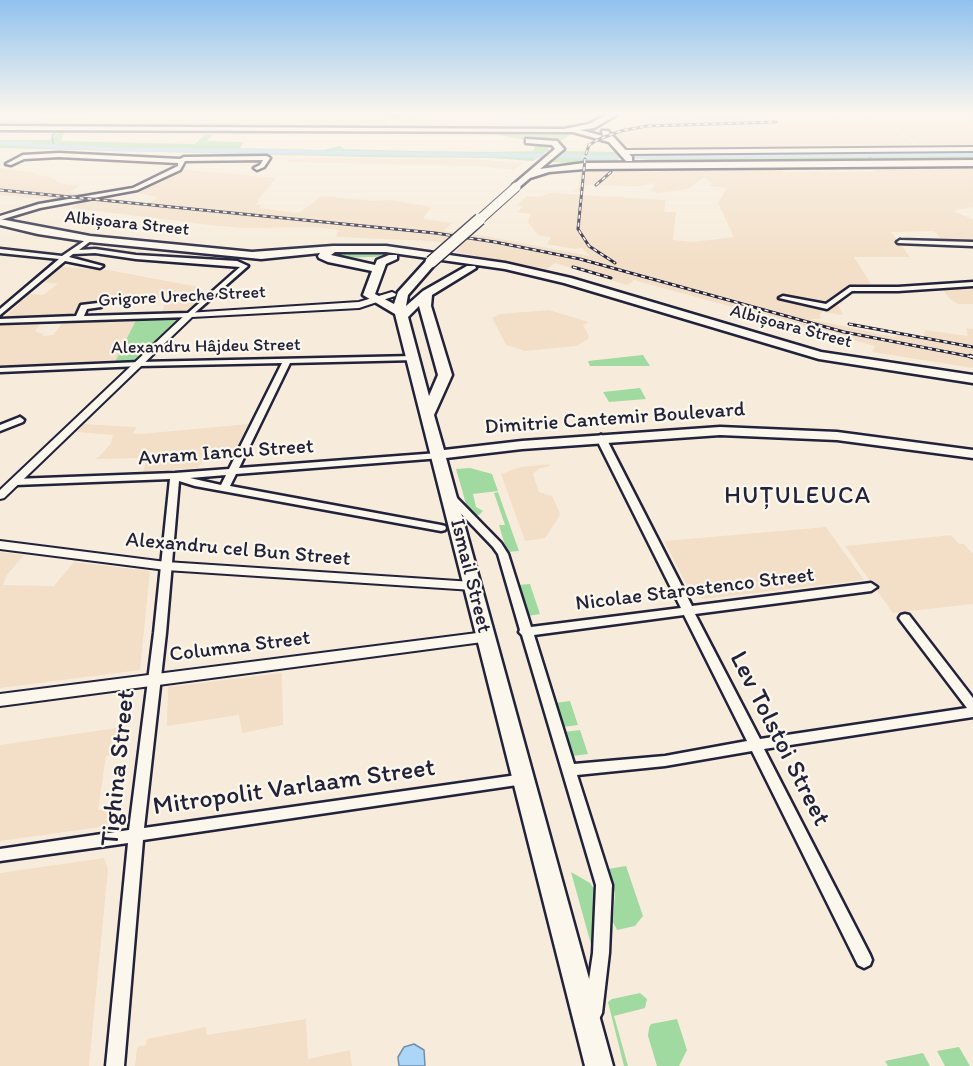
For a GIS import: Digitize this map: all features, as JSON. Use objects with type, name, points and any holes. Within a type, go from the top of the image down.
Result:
[{"type":"main road","points":[[371,297],[399,292],[542,164]]},
{"type":"main road","points":[[551,164],[565,167]]},
{"type":"main road","points":[[530,175],[542,170],[565,167],[742,164]]},
{"type":"main road","name":"Albișoara Street","points":[[0,220],[38,231],[90,239],[252,255],[393,257],[531,274]]},
{"type":"main road","name":"Albișoara Street","points":[[333,255],[414,252],[531,274],[604,292],[819,355],[973,379]]},
{"type":"main road","points":[[333,255],[378,269]]},
{"type":"main road","points":[[371,297],[381,262],[393,257]]},
{"type":"main road","points":[[399,292],[412,299],[471,268]]},
{"type":"main road","name":"Ismail Street","points":[[399,292],[402,315],[426,416],[450,497],[599,1066]]},
{"type":"main road","points":[[402,315],[427,293]]},
{"type":"main road","points":[[426,416],[445,375],[425,306],[427,293]]},
{"type":"main road","points":[[371,297],[434,337]]},
{"type":"main road","name":"Dimitrie Cantemir Boulevard","points":[[438,456],[478,449],[704,431],[784,432],[870,439],[973,454]]},
{"type":"main road","name":"Columna Street","points":[[0,700],[485,637]]},
{"type":"street","points":[[0,220],[39,206],[135,189],[178,169],[182,164]]},
{"type":"street","points":[[257,168],[263,164]]},
{"type":"street","points":[[0,314],[71,252],[90,239]]},
{"type":"street","points":[[900,242],[973,244]]},
{"type":"street","points":[[0,496],[190,315],[245,266],[128,256],[95,250],[71,252]]},
{"type":"street","points":[[0,251],[64,258],[100,266]]},
{"type":"street","points":[[783,298],[827,307],[850,289],[887,290],[973,284]]},
{"type":"street","name":"Grigore Ureche Street","points":[[0,321],[190,315],[371,297]]},
{"type":"street","points":[[79,318],[84,307],[98,305]]},
{"type":"street","name":"Alexandru Hâjdeu Street","points":[[0,370],[140,364],[413,358]]},
{"type":"street","points":[[225,487],[287,361]]},
{"type":"street","points":[[0,428],[20,420]]},
{"type":"street","name":"Lev Tolstoi Street","points":[[601,438],[864,960]]},
{"type":"street","name":"Avram Iancu Street","points":[[15,482],[175,476],[438,456]]},
{"type":"street","points":[[175,476],[195,483],[441,528]]},
{"type":"street","name":"Tighina Street","points":[[115,1066],[136,836],[175,476]]},
{"type":"street","points":[[450,497],[502,551],[605,892],[601,953],[591,1034]]},
{"type":"street","name":"Alexandru cel Bun Street","points":[[0,545],[166,566],[473,586]]},
{"type":"street","name":"Nicolae Starostenco Street","points":[[525,632],[871,587]]},
{"type":"street","points":[[905,618],[973,707]]},
{"type":"street","points":[[569,770],[665,761],[973,712]]},
{"type":"street","name":"Mitropolit Varlaam Street","points":[[0,855],[524,779]]},
{"type":"shaded area","points":[[371,164],[522,164],[514,170],[480,166]]},
{"type":"shaded area","points":[[662,167],[780,167],[784,172],[877,172],[872,168],[973,168],[973,207],[953,211],[973,219],[973,241],[943,241],[934,231],[891,232],[910,257],[854,257],[871,284],[857,284],[860,292],[849,292],[841,304],[838,304],[843,315],[823,312],[819,316],[822,317],[820,319],[810,319],[894,337],[900,334],[924,338],[925,330],[968,336],[966,328],[973,329],[973,368],[872,352],[875,346],[630,279],[634,281],[627,285],[555,263],[547,269],[456,252],[461,246],[433,241],[336,237],[338,230],[316,227],[219,226],[72,208],[79,203],[0,195],[0,168],[35,173],[55,179],[57,183],[80,186],[69,192],[147,204],[158,197],[132,192],[186,170],[276,178],[257,201],[259,201],[256,205],[262,205],[259,208],[299,213],[322,196],[374,201],[389,200],[431,207],[423,219],[452,223],[444,231],[485,236],[590,256],[582,248],[547,244],[551,237],[538,235],[528,222],[530,214],[518,212],[523,206],[517,205],[527,196],[538,197],[552,193],[666,200],[664,212],[676,212],[673,240],[693,242],[734,237],[718,203],[727,188],[709,186],[712,183],[707,179],[703,178],[688,189],[658,193],[651,191],[655,183],[639,186],[585,185],[583,192],[571,191],[578,189],[581,170],[587,170],[587,172],[661,172]]},
{"type":"shaded area","points":[[63,267],[108,270],[199,287],[185,296],[204,298],[188,312],[162,313],[166,298],[106,299],[103,303],[82,304],[72,316],[5,317],[29,294],[43,295],[58,284],[44,282]]},
{"type":"shaded area","points":[[973,286],[973,304],[958,304],[950,299],[943,290],[945,287]]},
{"type":"shaded area","points":[[549,310],[589,322],[583,325],[589,336],[588,339],[576,346],[525,351],[506,345],[492,318],[500,314]]},
{"type":"shaded area","points":[[136,320],[115,362],[0,367],[0,324],[40,324],[35,331],[43,336],[53,335],[63,322]]},
{"type":"shaded area","points":[[84,424],[137,427],[133,433],[141,434],[248,424],[236,449],[221,448],[208,453],[198,468],[143,472],[147,458],[94,459],[99,457],[111,443],[113,435],[77,432]]},
{"type":"shaded area","points":[[549,464],[550,466],[538,469],[533,474],[539,492],[552,496],[560,513],[559,517],[545,538],[525,541],[501,474],[521,467]]},
{"type":"shaded area","points":[[826,527],[864,580],[704,599],[692,595],[664,541]]},
{"type":"shaded area","points":[[951,535],[973,554],[973,604],[893,613],[845,546]]},
{"type":"shaded area","points":[[0,552],[24,555],[7,575],[3,585],[54,586],[74,562],[150,571],[140,670],[0,688]]},
{"type":"shaded area","points":[[282,673],[283,725],[242,733],[239,715],[167,726],[168,687]]},
{"type":"shaded area","points":[[123,727],[119,755],[106,756],[98,810],[116,809],[115,825],[0,841],[0,745]]},
{"type":"shaded area","points":[[104,858],[108,869],[89,1066],[0,1066],[0,873]]},
{"type":"shaded area","points":[[306,1019],[308,1059],[350,1050],[352,1066],[135,1066],[137,1047],[146,1045],[147,1039],[206,1027],[207,1035]]},
{"type":"green space","points":[[333,251],[386,251],[493,267],[488,269],[407,256],[336,258],[329,253]]},
{"type":"green space","points":[[182,319],[137,361],[115,362],[136,320]]},
{"type":"green space","points":[[643,355],[650,366],[590,366],[588,361]]},
{"type":"green space","points":[[640,388],[646,399],[609,402],[603,392]]},
{"type":"green space","points":[[470,468],[492,474],[498,491],[473,494],[476,507],[483,511],[479,515],[475,515],[466,504],[456,469]]},
{"type":"green space","points":[[498,492],[519,551],[507,552],[499,525],[505,525],[494,493]]},
{"type":"green space","points":[[530,584],[540,614],[528,616],[518,585]]},
{"type":"green space","points":[[570,701],[578,725],[563,727],[555,703]]},
{"type":"green space","points":[[580,730],[588,754],[573,756],[565,732]]},
{"type":"green space","points":[[626,866],[643,916],[635,926],[617,930],[613,922],[615,893],[608,869]]},
{"type":"green space","points":[[571,872],[590,883],[596,892],[592,948]]},
{"type":"green space","points":[[640,993],[647,999],[645,1008],[614,1016],[628,1066],[624,1066],[608,1002],[612,999]]},
{"type":"green space","points":[[677,1019],[687,1050],[679,1066],[657,1066],[648,1036],[649,1028],[651,1024]]},
{"type":"green space","points":[[959,1047],[970,1066],[945,1066],[937,1051]]},
{"type":"green space","points":[[923,1053],[930,1066],[888,1066],[885,1061]]},
{"type":"water","points":[[414,1044],[424,1050],[425,1066],[399,1066],[398,1057],[404,1047]]},
{"type":"railway","points":[[585,164],[578,229],[589,246],[615,263]]},
{"type":"railway","points":[[596,185],[611,172]]},
{"type":"railway","points":[[0,190],[435,233],[495,242],[580,259],[844,332],[973,357],[970,356]]},
{"type":"railway","points":[[573,267],[611,278]]},
{"type":"railway","points":[[849,324],[973,347]]},
{"type":"district","name":"HUȚULEUCA","points":[[798,497]]}]
